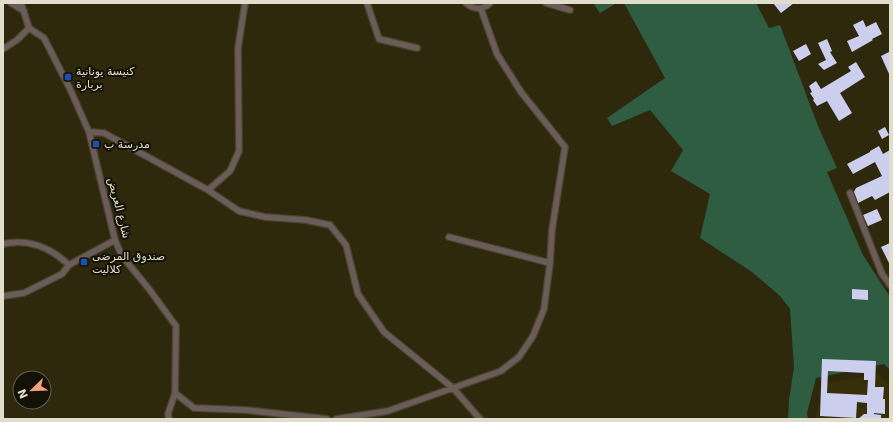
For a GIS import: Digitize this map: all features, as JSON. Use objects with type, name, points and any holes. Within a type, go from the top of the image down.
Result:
[{"type":"street","points":[[11,3],[24,12]]},
{"type":"street","points":[[3,49],[18,40],[29,28],[21,3]]},
{"type":"street","points":[[208,190],[230,171],[238,151],[238,48],[246,3]]},
{"type":"street","points":[[367,3],[379,39],[417,48]]},
{"type":"street","points":[[466,3],[472,7],[481,8],[486,7],[490,3]]},
{"type":"street","points":[[546,3],[570,10]]},
{"type":"street","points":[[336,419],[388,411],[501,371],[519,357],[533,336],[544,309],[550,263],[552,230],[566,148],[522,92],[497,54],[481,8]]},
{"type":"street","name":"شارع العريض","points":[[29,28],[44,38],[70,89],[89,132],[115,240],[122,256],[149,289],[176,326],[175,392],[168,414],[169,419]]},
{"type":"street","points":[[89,132],[104,133],[208,190],[239,212],[265,217],[306,220],[330,225],[346,245],[358,294],[384,332],[453,388],[480,419]]},
{"type":"street","points":[[850,193],[882,274],[890,285]]},
{"type":"street","points":[[449,237],[550,263]]},
{"type":"street","points":[[3,296],[24,293],[62,274],[69,265],[115,240]]},
{"type":"street","points":[[3,244],[23,242],[42,247],[60,256],[69,265]]},
{"type":"street","points":[[175,392],[194,408],[246,410],[327,419]]},
{"type":"shaded area","points":[[879,374],[890,386],[890,419],[817,419],[816,413],[826,383]]},
{"type":"green space","points":[[593,3],[617,3],[600,13]]},
{"type":"green space","points":[[624,3],[756,3],[769,28],[780,25],[818,126],[837,168],[827,172],[863,255],[890,297],[890,370],[884,364],[816,378],[807,413],[808,419],[788,419],[794,367],[790,309],[780,296],[752,272],[700,238],[710,194],[671,171],[683,150],[650,110],[612,126],[607,118],[665,78]]},
{"type":"building","points":[[773,3],[794,3],[781,13]]},
{"type":"building","points":[[863,20],[866,27],[876,22],[882,34],[852,52],[847,41],[859,36],[853,25]]},
{"type":"building","points":[[827,39],[832,51],[830,52],[837,63],[824,70],[818,64],[826,60],[818,43]]},
{"type":"building","points":[[806,44],[811,54],[799,61],[793,51]]},
{"type":"building","points":[[889,52],[890,55],[890,76],[881,56]]},
{"type":"building","points":[[856,62],[865,77],[840,93],[852,113],[839,121],[827,101],[817,106],[810,93],[812,92],[809,86],[816,81],[821,89],[851,71],[848,67]]},
{"type":"building","points":[[885,127],[889,135],[882,139],[878,131]]},
{"type":"building","points":[[879,146],[883,154],[890,150],[890,192],[875,200],[872,196],[858,203],[854,192],[856,188],[882,176],[875,162],[853,174],[847,164]]},
{"type":"building","points":[[877,209],[882,220],[868,226],[863,215]]},
{"type":"building","points":[[890,243],[890,265],[881,247]]},
{"type":"building","points":[[852,289],[868,290],[868,300],[852,299]]},
{"type":"building","points":[[822,359],[876,361],[875,387],[884,387],[883,399],[885,399],[885,414],[874,414],[881,415],[881,419],[858,419],[864,414],[867,414],[867,403],[857,402],[856,418],[820,416]],"holes":[[[828,371],[864,373],[864,380],[868,380],[867,395],[827,393]]]},
{"type":"place","name":"كنيسة يونانية بربارة","points":[[68,77]]},
{"type":"place","name":"مدرسة ب","points":[[96,144]]},
{"type":"place","name":"صندوق المرضى كلاليت","points":[[84,262]]}]
